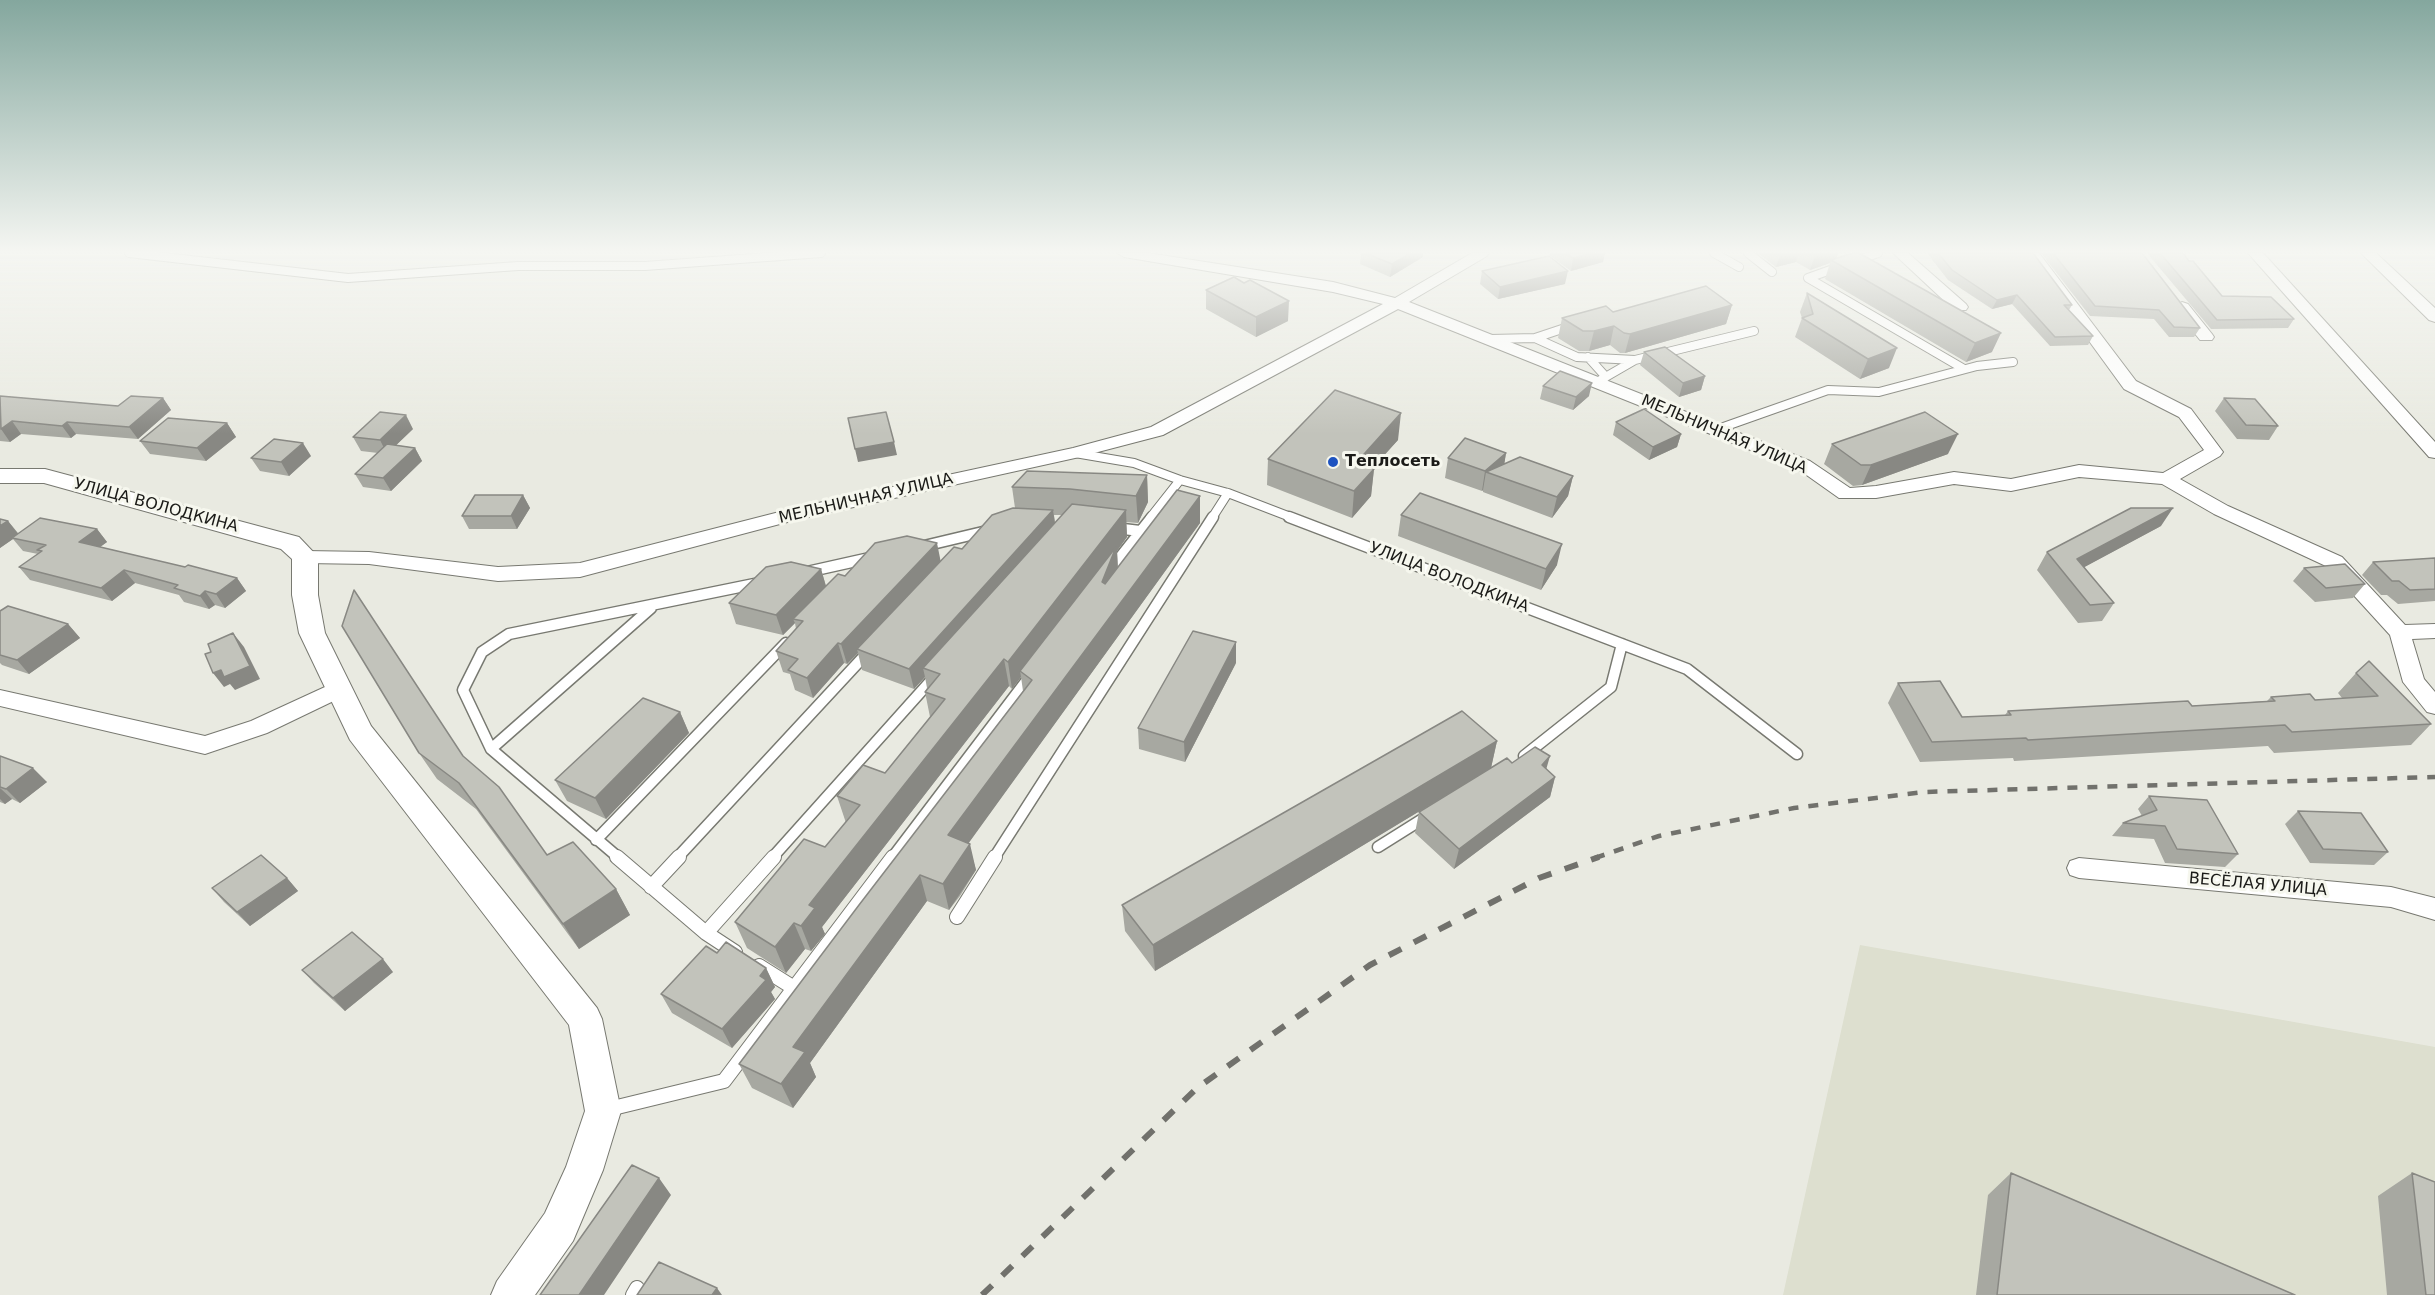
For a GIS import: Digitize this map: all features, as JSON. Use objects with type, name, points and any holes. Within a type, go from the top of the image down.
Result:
[{"type":"street","name":"МЕЛЬНИЧНАЯ УЛИЦА","points":[[305,557],[369,558],[498,574],[580,570],[795,514],[1076,453],[1157,431],[1377,313]]},
{"type":"street","name":"МЕЛЬНИЧНАЯ УЛИЦА","points":[[1424,313],[1602,380],[1715,430],[1804,465],[1846,494],[1876,492],[1954,478],[2011,485],[2079,471],[2166,479]]},
{"type":"street","points":[[2077,313],[2130,385],[2185,413],[2214,452],[2166,479]]},
{"type":"street","points":[[2187,313],[2206,337]]},
{"type":"street","points":[[2309,313],[2435,453]]},
{"type":"street","name":"УЛИЦА ВОЛОДКИНА","points":[[0,476],[45,476],[290,543],[305,557]]},
{"type":"street","points":[[2166,479],[2221,510],[2335,562],[2400,632],[2414,682],[2435,706]]},
{"type":"street","points":[[305,557],[305,595],[312,633],[360,732],[585,1019],[603,1111],[585,1170],[559,1227],[511,1295]]},
{"type":"street","points":[[2400,632],[2435,631]]},
{"type":"street","points":[[0,698],[205,745],[259,727],[338,689]]},
{"type":"street","name":"ВЕСЁЛАЯ УЛИЦА","points":[[2079,868],[2391,897],[2435,909]]},
{"type":"lane","points":[[1869,313],[1964,369]]},
{"type":"lane","points":[[1490,339],[1535,338],[1576,324]]},
{"type":"lane","points":[[1535,338],[1577,357],[1635,360],[1754,332]]},
{"type":"lane","points":[[1588,357],[1602,380],[1635,360]]},
{"type":"lane","points":[[1715,430],[1828,390],[1879,392],[1964,369],[2013,362]]},
{"type":"lane","name":"УЛИЦА ВОЛОДКИНА","points":[[1076,453],[1134,463],[1180,480],[1228,493],[1687,669],[1797,754]]},
{"type":"lane","points":[[1104,579],[1180,480]]},
{"type":"lane","points":[[957,917],[1228,493]]},
{"type":"lane","points":[[1106,527],[1140,531]]},
{"type":"lane","points":[[911,549],[996,528]]},
{"type":"lane","points":[[962,551],[978,534]]},
{"type":"lane","points":[[798,574],[889,554]]},
{"type":"lane","points":[[850,576],[867,559]]},
{"type":"lane","points":[[775,579],[509,634],[482,652],[463,690],[491,749],[706,933],[794,988]]},
{"type":"lane","points":[[491,749],[651,608]]},
{"type":"lane","points":[[596,840],[793,636]]},
{"type":"lane","points":[[1512,764],[1611,687],[1622,644]]},
{"type":"lane","points":[[651,887],[874,646]]},
{"type":"lane","points":[[603,1111],[724,1081],[1039,664]]},
{"type":"lane","points":[[706,933],[945,666]]},
{"type":"lane","points":[[1378,847],[1435,811]]},
{"type":"shaded area","points":[[1860,945],[2435,1047],[2435,1295],[1783,1295]]},
{"type":"building","points":[[1249,313],[1263,313],[1256,317]]},
{"type":"building","points":[[1579,313],[1702,313],[1630,334],[1614,326],[1583,331],[1562,318]]},
{"type":"building","points":[[1840,313],[1897,348],[1868,359],[1802,318],[1813,314]]},
{"type":"building","points":[[1924,313],[1966,313],[2001,333],[1975,343]]},
{"type":"building","points":[[2034,313],[2072,313],[2093,336],[2055,337]]},
{"type":"building","points":[[2162,313],[2189,313],[2200,328],[2174,327]]},
{"type":"building","points":[[2211,313],[2288,313],[2294,319],[2217,320]]},
{"type":"building","points":[[1665,347],[1705,376],[1683,383],[1644,352]]},
{"type":"building","points":[[1560,371],[1592,383],[1576,397],[1543,386]]},
{"type":"building","points":[[1335,390],[1401,413],[1356,463],[1374,469],[1354,491],[1268,459]]},
{"type":"building","points":[[0,396],[118,406],[131,396],[163,398],[129,427],[67,422],[62,426],[12,421],[1,429]]},
{"type":"building","points":[[2224,398],[2255,399],[2278,426],[2246,425]]},
{"type":"building","points":[[1644,409],[1681,434],[1653,447],[1616,422]]},
{"type":"building","points":[[380,412],[406,415],[380,440],[353,437]]},
{"type":"building","points":[[886,412],[894,442],[855,449],[848,418]]},
{"type":"building","points":[[1925,412],[1958,434],[1871,465],[1861,465],[1832,444]]},
{"type":"building","points":[[168,418],[227,423],[197,448],[140,441]]},
{"type":"building","points":[[1465,438],[1506,453],[1485,471],[1448,458]]},
{"type":"building","points":[[274,439],[303,443],[281,462],[251,458]]},
{"type":"building","points":[[387,444],[415,448],[383,478],[355,474]]},
{"type":"building","points":[[1520,457],[1573,476],[1557,497],[1486,472]]},
{"type":"building","points":[[1027,471],[1147,475],[1136,496],[1070,489],[1012,487]]},
{"type":"building","points":[[1177,490],[1200,496],[948,835],[970,844],[943,884],[920,875],[793,1047],[805,1052],[781,1084],[739,1064],[1032,680],[1020,671],[1116,547],[1102,582],[1105,584]]},
{"type":"building","points":[[1420,493],[1562,544],[1546,569],[1401,515]]},
{"type":"building","points":[[475,495],[523,495],[511,516],[462,516]]},
{"type":"building","points":[[1072,504],[1126,510],[1008,662],[1004,659],[809,905],[815,908],[801,926],[794,923],[775,947],[735,922],[804,839],[825,847],[860,805],[837,796],[863,765],[885,773],[945,699],[925,692],[940,674],[923,668]]},
{"type":"building","points":[[1013,508],[1053,510],[909,669],[857,649],[954,547],[962,549],[992,515]]},
{"type":"building","points":[[2131,508],[2173,508],[2077,559],[2114,603],[2090,605],[2047,552]]},
{"type":"building","points":[[40,518],[97,529],[79,542],[237,578],[216,594],[205,591],[200,596],[174,588],[178,585],[124,570],[101,588],[19,567],[42,551],[37,550],[46,545],[12,538]]},
{"type":"building","points":[[0,519],[8,521],[0,526]]},
{"type":"building","points":[[907,536],[937,543],[841,644],[838,643],[807,678],[788,670],[798,659],[776,651],[803,621],[793,619],[838,574],[845,576],[875,543]]},
{"type":"building","points":[[2435,558],[2435,589],[2410,590],[2399,581],[2392,581],[2373,562]]},
{"type":"building","points":[[791,562],[821,569],[776,615],[729,603],[766,567]]},
{"type":"building","points":[[2345,564],[2365,584],[2326,588],[2304,568]]},
{"type":"building","points":[[354,590],[463,756],[499,787],[547,855],[573,842],[616,889],[563,924],[459,783],[419,753],[342,626]]},
{"type":"building","points":[[8,606],[68,624],[17,660],[0,655],[0,611]]},
{"type":"building","points":[[1193,631],[1236,642],[1184,742],[1138,728]]},
{"type":"building","points":[[233,633],[250,666],[224,677],[221,670],[213,673],[205,654],[211,652],[208,644]]},
{"type":"building","points":[[2369,661],[2431,724],[2292,732],[2285,725],[2028,740],[2026,738],[1932,742],[1898,683],[1940,681],[1962,717],[2011,715],[2008,711],[2188,701],[2192,706],[2275,701],[2271,697],[2310,694],[2315,700],[2378,696],[2356,673]]},
{"type":"building","points":[[643,698],[680,712],[595,798],[555,780]]},
{"type":"building","points":[[1462,711],[1497,741],[1153,945],[1122,905]]},
{"type":"building","points":[[1535,747],[1550,756],[1542,765],[1555,777],[1459,849],[1419,812],[1507,758],[1512,763]]},
{"type":"building","points":[[0,756],[33,768],[6,789],[0,787]]},
{"type":"building","points":[[2149,796],[2207,800],[2238,854],[2177,849],[2165,826],[2123,823],[2157,810]]},
{"type":"building","points":[[2298,811],[2361,813],[2388,852],[2323,849]]},
{"type":"building","points":[[261,855],[287,878],[237,912],[212,888]]},
{"type":"building","points":[[352,932],[383,959],[333,998],[302,970]]},
{"type":"building","points":[[726,942],[766,968],[760,976],[766,980],[722,1029],[661,994],[706,946],[717,953]]},
{"type":"building","points":[[632,1165],[659,1178],[579,1295],[540,1295]]},
{"type":"building","points":[[2011,1173],[2295,1295],[1997,1295]]},
{"type":"building","points":[[2412,1173],[2435,1182],[2435,1295],[2426,1295]]},
{"type":"building","points":[[659,1262],[717,1288],[712,1295],[637,1295]]},
{"type":"railway","points":[[1595,858],[1659,836],[1794,808],[1924,792],[2435,777]]},
{"type":"railway","points":[[982,1295],[1197,1088],[1370,965],[1539,878],[1599,857]]},
{"type":"place","name":"Теплосеть","points":[[1333,462]]}]
